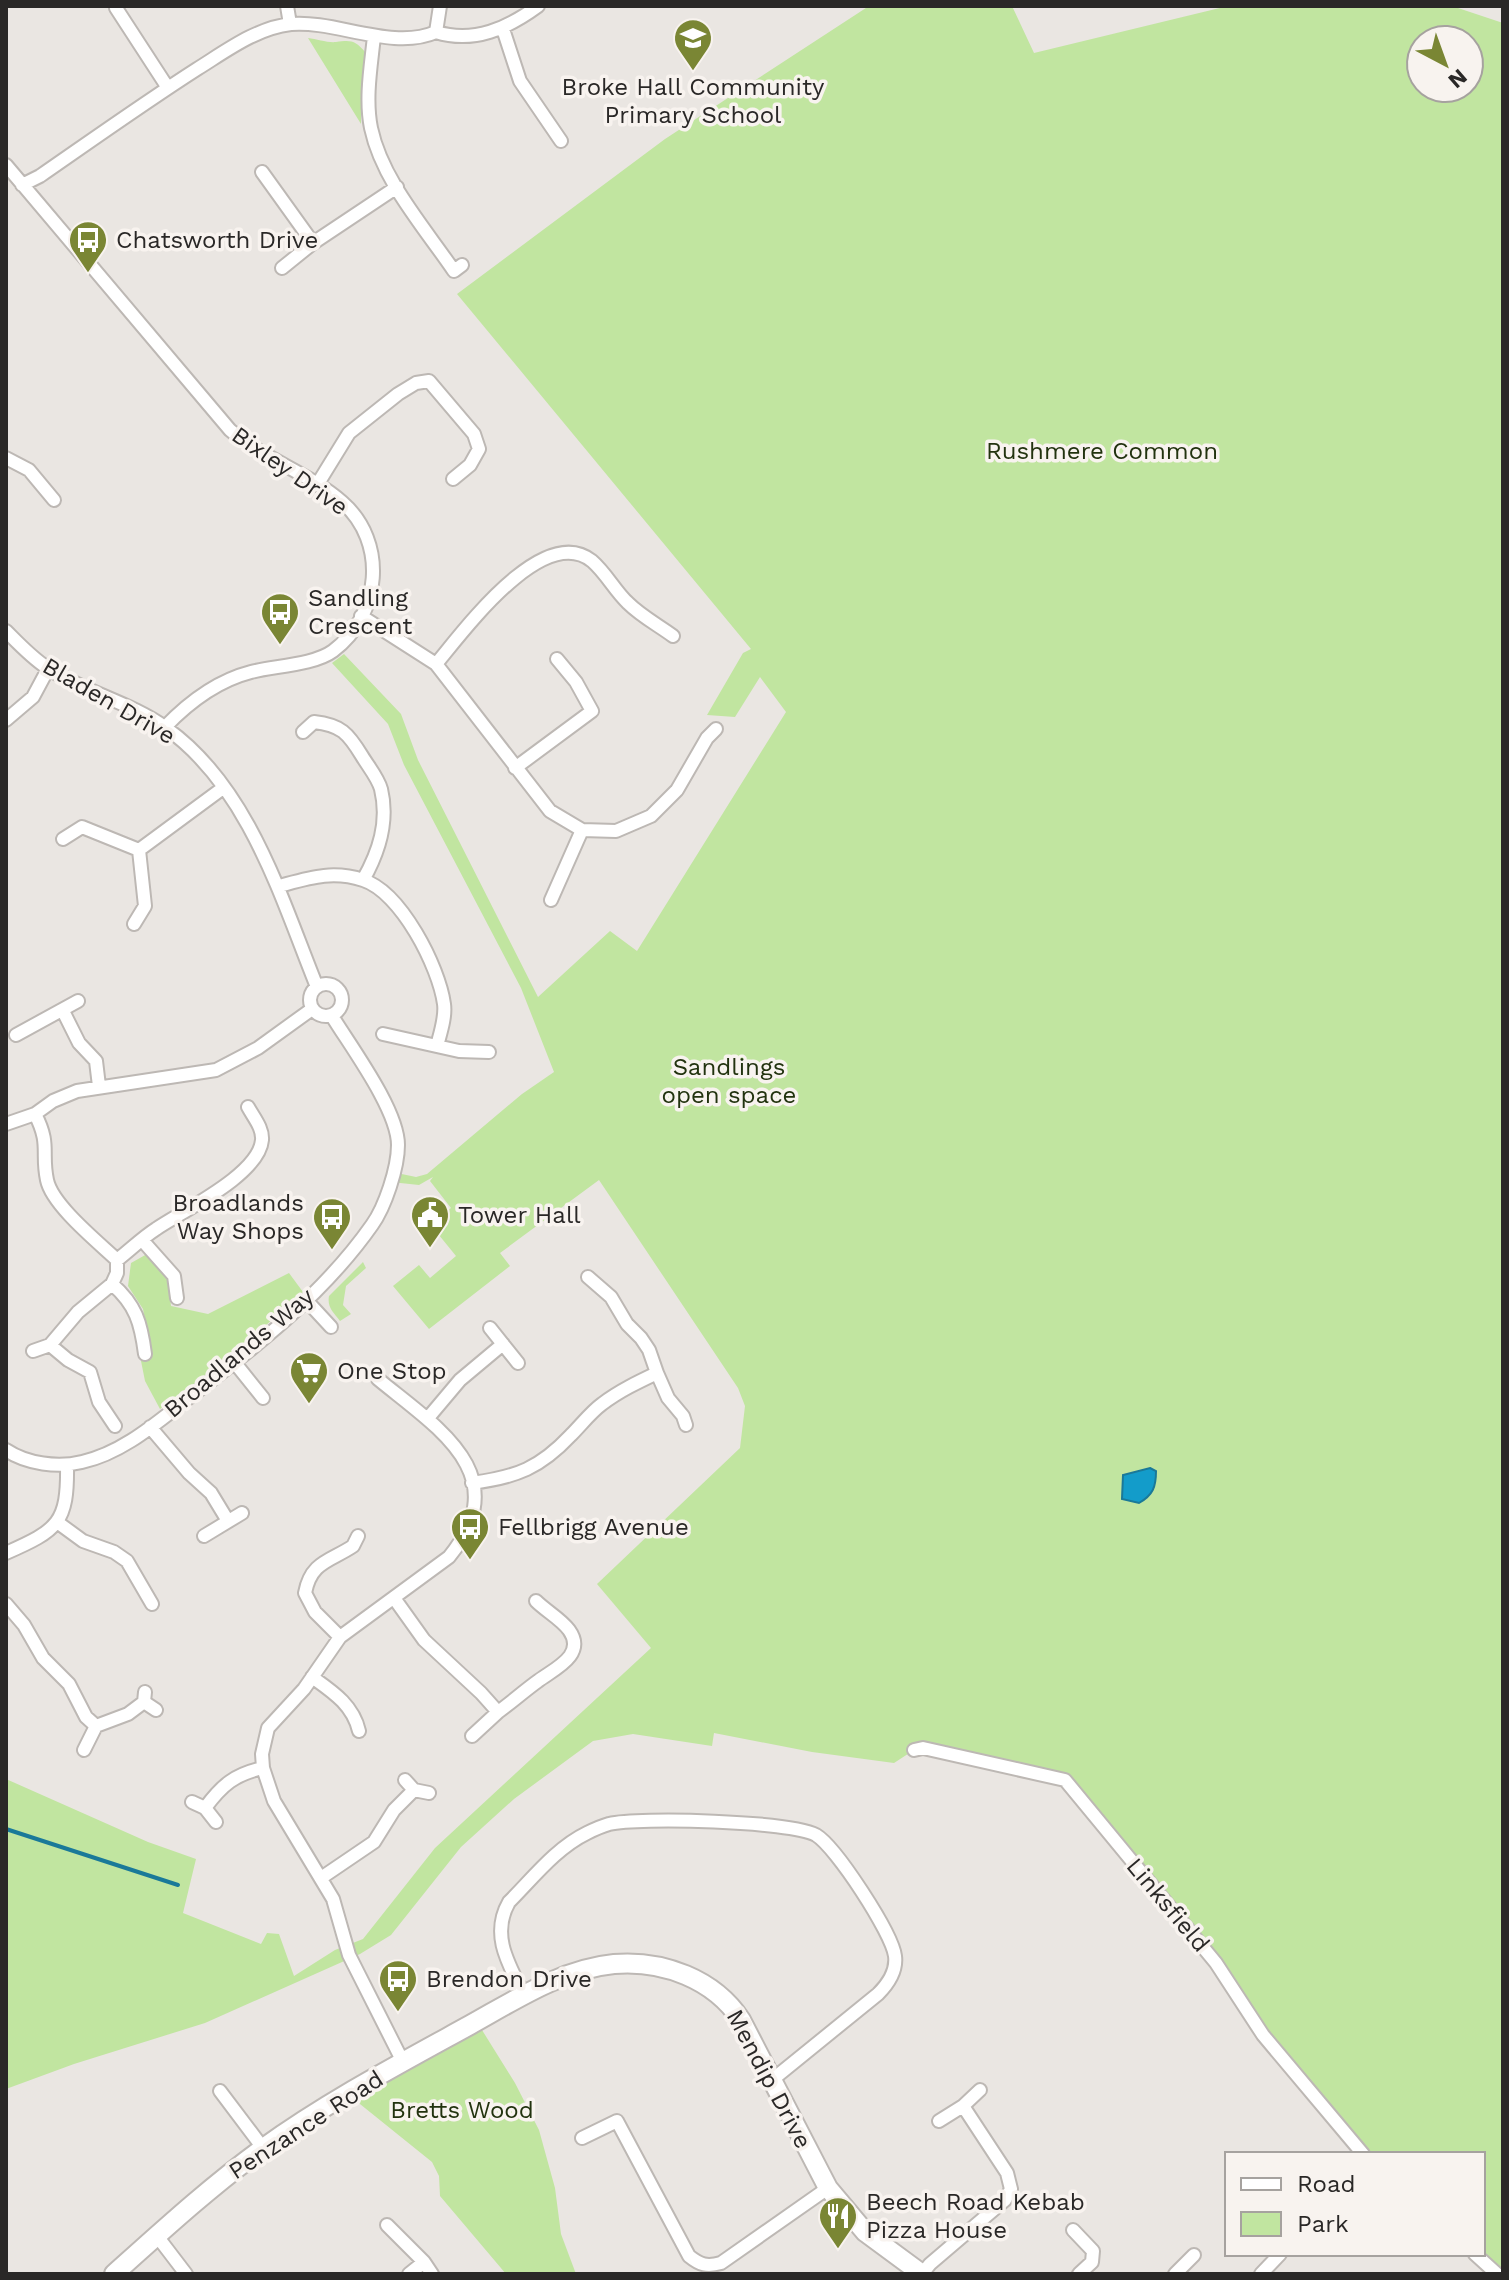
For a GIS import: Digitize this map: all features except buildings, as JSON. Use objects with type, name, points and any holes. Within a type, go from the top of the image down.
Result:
[{"type":"street","points":[[287,6],[290,24]]},
{"type":"street","points":[[436,32],[440,6]]},
{"type":"street","points":[[22,185],[40,176],[168,88],[264,30],[290,24],[308,24],[374,36],[424,37],[436,32],[474,35],[503,29],[538,6]]},
{"type":"street","points":[[116,8],[168,88]]},
{"type":"street","points":[[503,29],[520,81],[561,141]]},
{"type":"street","points":[[374,36],[368,96],[371,127],[380,156],[397,187],[454,271],[462,265]]},
{"type":"street","name":"Bixley Drive","points":[[6,165],[230,430],[266,456],[342,502],[358,520],[374,556],[370,598],[351,632],[333,651],[319,658],[247,673],[208,690],[186,705],[165,727]]},
{"type":"street","points":[[262,172],[313,243]]},
{"type":"street","points":[[282,268],[313,243],[397,187]]},
{"type":"street","points":[[317,485],[349,433],[416,383],[429,381],[474,434],[479,449],[470,465],[453,479]]},
{"type":"street","points":[[6,458],[29,470],[54,500]]},
{"type":"street","points":[[436,664],[517,576],[536,562],[562,553],[573,553],[591,560],[630,605],[673,636]]},
{"type":"street","points":[[361,616],[436,664],[550,811],[582,830],[616,831],[651,816],[677,790],[707,738],[716,729]]},
{"type":"street","name":"Bladen Drive","points":[[6,631],[48,669],[165,727],[191,750],[223,788],[256,839],[279,886],[317,987]]},
{"type":"street","points":[[515,768],[592,711],[576,682],[557,659]]},
{"type":"street","points":[[6,720],[33,697],[48,669]]},
{"type":"street","points":[[303,732],[314,722],[332,724],[350,736],[381,787],[384,824],[376,856],[363,880]]},
{"type":"street","points":[[139,850],[223,788]]},
{"type":"street","points":[[63,839],[82,827],[139,850]]},
{"type":"street","points":[[551,900],[582,830]]},
{"type":"street","points":[[134,924],[145,906],[139,850]]},
{"type":"street","points":[[279,886],[322,874],[363,880],[386,892],[412,925],[438,981],[445,1007],[437,1046]]},
{"type":"street","points":[[329,984],[341,995],[341,1006],[332,1016],[319,1016],[312,1009],[310,996],[317,987],[329,984]]},
{"type":"street","points":[[16,1035],[78,1001]]},
{"type":"street","points":[[6,1124],[35,1114],[53,1101],[77,1091],[216,1070],[258,1048],[312,1009]]},
{"type":"street","points":[[63,1011],[79,1043],[96,1061],[99,1086]]},
{"type":"street","name":"Broadlands Way","points":[[6,1450],[32,1461],[67,1465],[97,1458],[125,1444],[235,1363],[306,1300],[374,1223],[391,1182],[398,1144],[377,1089],[332,1016]]},
{"type":"street","points":[[383,1034],[459,1051],[489,1052]]},
{"type":"street","points":[[117,1260],[232,1181],[260,1150],[261,1130],[248,1107]]},
{"type":"street","points":[[33,1351],[50,1345],[78,1312],[112,1284],[117,1273],[117,1260],[65,1210],[47,1183],[45,1133],[35,1114]]},
{"type":"street","points":[[142,1240],[174,1276],[177,1298]]},
{"type":"street","points":[[588,1277],[611,1297],[627,1324],[649,1350],[668,1398],[682,1405],[686,1425]]},
{"type":"street","points":[[112,1284],[128,1298],[137,1315],[145,1354]]},
{"type":"street","points":[[306,1300],[331,1327]]},
{"type":"street","points":[[490,1328],[518,1363]]},
{"type":"street","points":[[428,1418],[460,1380],[503,1344]]},
{"type":"street","points":[[50,1345],[90,1372],[99,1402],[115,1426]]},
{"type":"street","points":[[235,1363],[263,1398]]},
{"type":"street","points":[[472,1483],[504,1479],[529,1470],[561,1446],[600,1405],[657,1373]]},
{"type":"street","points":[[378,1379],[428,1418],[456,1445],[467,1464],[472,1483],[473,1511],[460,1544],[449,1557],[340,1637],[295,1700],[268,1728],[262,1754],[263,1768],[274,1801],[333,1899],[349,1955],[403,2062]]},
{"type":"street","points":[[150,1427],[189,1473],[211,1493],[228,1521]]},
{"type":"street","points":[[6,1553],[35,1539],[57,1522],[68,1498],[67,1465]]},
{"type":"street","points":[[204,1536],[242,1513]]},
{"type":"street","points":[[57,1522],[83,1541],[114,1552],[127,1561],[148,1607],[167,1610]]},
{"type":"street","points":[[340,1637],[315,1612],[305,1593],[309,1577],[333,1555],[351,1556],[358,1536]]},
{"type":"street","points":[[472,1736],[539,1680],[567,1662],[573,1650],[574,1639],[569,1629],[534,1597]]},
{"type":"street","points":[[394,1598],[424,1640],[498,1712]]},
{"type":"street","points":[[6,1604],[24,1625],[43,1658],[69,1684],[86,1717],[96,1726]]},
{"type":"street","points":[[312,1677],[335,1694],[355,1715],[359,1731]]},
{"type":"street","points":[[84,1750],[96,1726],[128,1714],[144,1697],[156,1710]]},
{"type":"street","name":"Linksfield","points":[[914,1750],[923,1748],[1065,1780],[1216,1963],[1263,2035],[1361,2152]]},
{"type":"street","points":[[205,1808],[218,1790],[233,1777],[263,1768]]},
{"type":"street","points":[[321,1878],[374,1842],[410,1785],[429,1793]]},
{"type":"street","points":[[192,1802],[205,1808],[216,1822]]},
{"type":"street","points":[[524,1995],[502,1944],[500,1928],[504,1911],[509,1902],[555,1856],[585,1834],[610,1824],[699,1822],[770,1825],[814,1834],[840,1858],[890,1941],[895,1958],[893,1972],[878,1994],[772,2080]]},
{"type":"street","name":"Mendip Drive","points":[[474,2023],[524,1995],[574,1974],[613,1964],[648,1966],[680,1973],[718,1993],[734,2008],[828,2188],[865,2232],[922,2274]]},
{"type":"street","name":"Penzance Road","points":[[114,2274],[263,2148],[304,2120],[474,2023]]},
{"type":"street","points":[[939,2121],[963,2106],[980,2090]]},
{"type":"street","points":[[220,2091],[263,2148]]},
{"type":"street","points":[[922,2274],[1005,2200],[1011,2189],[1007,2173],[963,2106]]},
{"type":"street","points":[[582,2138],[617,2121],[689,2256],[709,2266],[721,2263],[828,2188]]},
{"type":"street","points":[[387,2225],[432,2274]]},
{"type":"street","points":[[1073,2230],[1093,2251],[1092,2262],[1079,2274]]},
{"type":"street","points":[[157,2236],[186,2274]]},
{"type":"street","points":[[1175,2274],[1194,2255]]},
{"type":"street","points":[[1261,2274],[1278,2256]]},
{"type":"street","points":[[1477,2256],[1497,2274]]},
{"type":"street","points":[[409,2274],[424,2262]]},
{"type":"green space","name":"Rushmere Common","points":[[869,6],[1012,6],[1034,53],[1228,6],[1452,6],[1503,23],[1503,2274],[1485,2256],[1485,2152],[1361,2152],[1263,2035],[1216,1963],[1065,1780],[914,1750],[894,1763],[812,1752],[714,1733],[712,1746],[633,1734],[593,1741],[514,1799],[461,1847],[391,1935],[360,1954],[205,2023],[6,2089],[6,1779],[148,1842],[196,1859],[183,1913],[261,1944],[267,1933],[279,1934],[294,1976],[335,1950],[363,1939],[435,1848],[651,1648],[597,1584],[740,1448],[745,1406],[738,1388],[599,1180],[500,1253],[510,1266],[429,1329],[393,1286],[419,1265],[430,1278],[456,1256],[430,1224],[451,1208],[430,1181],[433,1177],[419,1185],[391,1182],[392,1172],[416,1177],[427,1174],[522,1094],[554,1072],[521,988],[404,765],[388,724],[332,663],[344,654],[401,714],[418,760],[538,997],[610,931],[637,951],[786,712],[760,677],[735,717],[707,715],[743,653],[751,649],[457,294],[665,139]]},
{"type":"green space","points":[[308,38],[352,42],[366,53],[361,124]]},
{"type":"green space","points":[[147,1254],[168,1278],[171,1306],[208,1314],[289,1273],[303,1292],[233,1355],[160,1409],[145,1381],[141,1361],[152,1358],[143,1309],[128,1286],[131,1263]]},
{"type":"green space","points":[[363,1262],[366,1268],[346,1286],[343,1305],[351,1314],[340,1321],[330,1306],[329,1296]]},
{"type":"green space","name":"Bretts Wood","points":[[482,2030],[515,2083],[539,2130],[555,2188],[561,2234],[576,2274],[506,2274],[440,2196],[439,2176],[432,2162],[355,2100]]},
{"type":"water","points":[[1150,1468],[1156,1471],[1156,1477],[1148,1497],[1139,1503],[1122,1499],[1123,1475]]},
{"type":"waterway","points":[[6,1829],[178,1885]]},
{"type":"place","name":"Broke Hall Community Primary School","points":[[693,72]]},
{"type":"place","name":"Chatsworth Drive","points":[[88,274]]},
{"type":"place","name":"Sandling Crescent","points":[[280,646]]},
{"type":"place","name":"Tower Hall","points":[[430,1249]]},
{"type":"place","name":"Broadlands Way Shops","points":[[332,1251]]},
{"type":"place","name":"One Stop","points":[[309,1405]]},
{"type":"place","name":"Fellbrigg Avenue","points":[[470,1561]]},
{"type":"place","name":"Brendon Drive","points":[[398,2013]]},
{"type":"place","name":"Beech Road Kebab Pizza House","points":[[838,2250]]},
{"type":"park label","name":"Sandlings open space","points":[[729,1081]]}]
